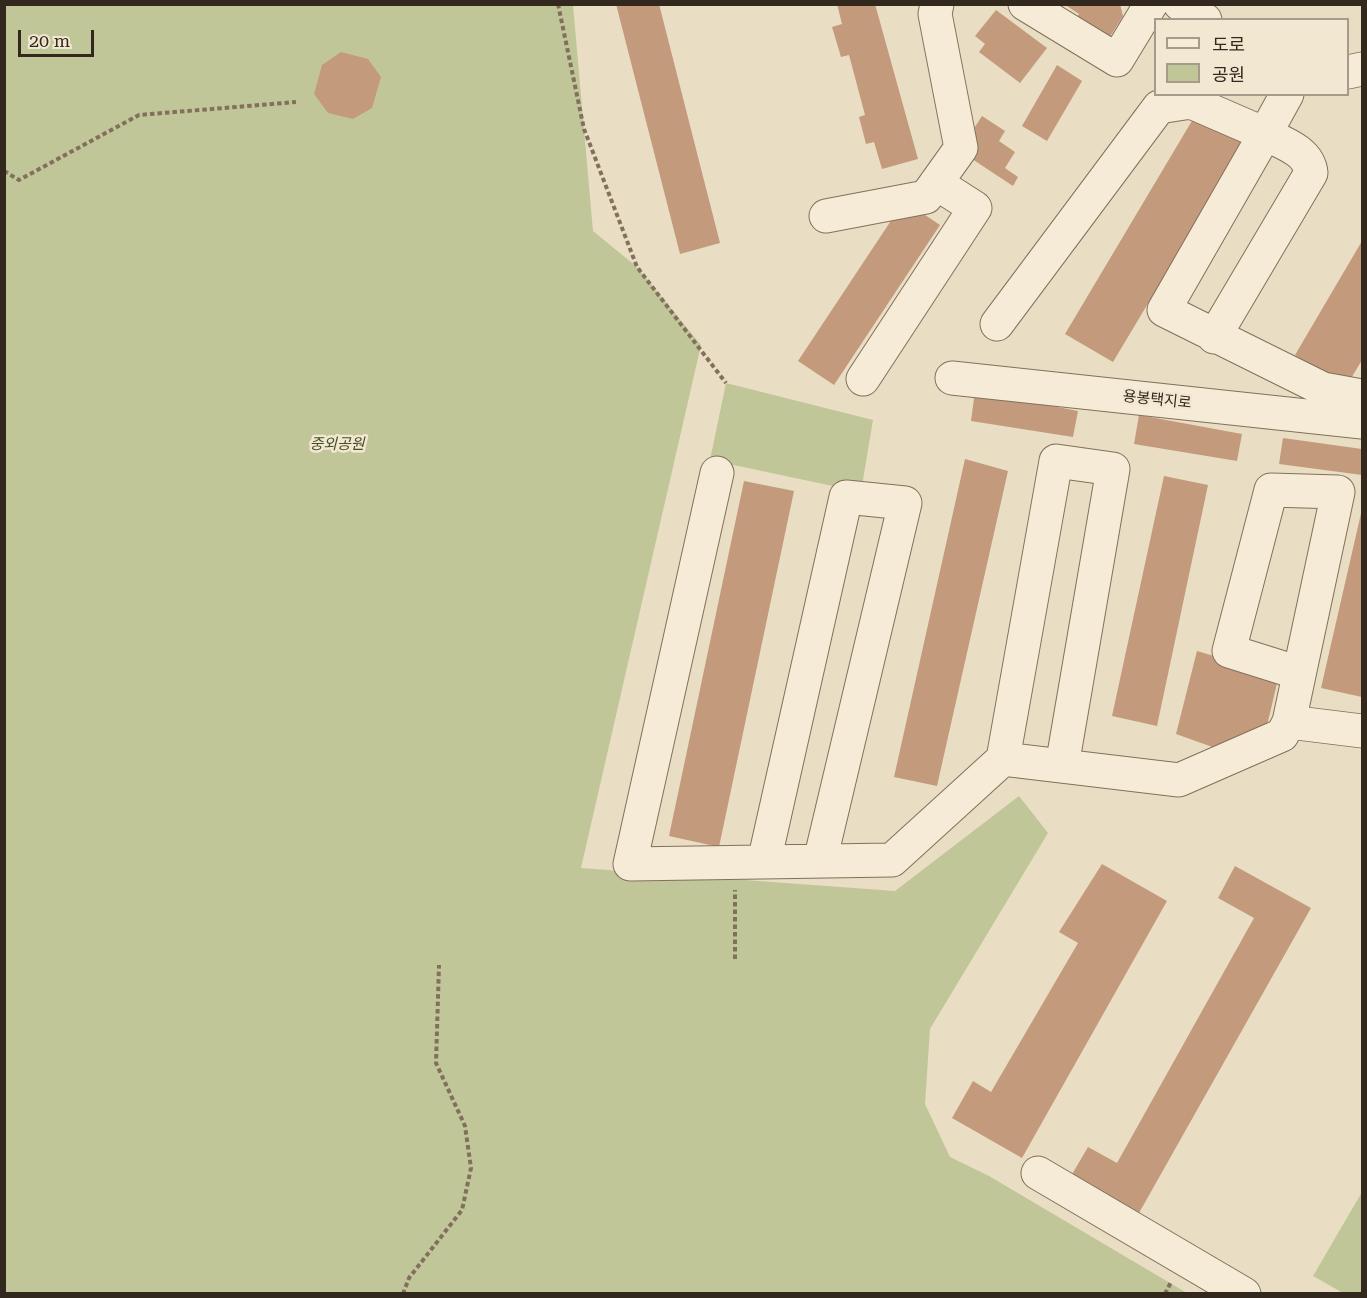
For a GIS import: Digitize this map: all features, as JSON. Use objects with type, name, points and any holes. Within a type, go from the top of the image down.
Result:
[{"type":"street","points":[[826,216],[926,197],[961,148],[935,14],[937,4]]},
{"type":"street","points":[[1025,4],[1117,60],[1151,4]]},
{"type":"street","points":[[1180,4],[1202,18]]},
{"type":"street","points":[[1286,96],[1164,310],[1214,337],[1323,389],[1359,397]]},
{"type":"street","points":[[997,324],[1159,107],[1191,102],[1300,152],[1310,165],[1311,173],[1214,337]]},
{"type":"street","points":[[863,379],[975,208],[936,183]]},
{"type":"street","name":"용봉택지로","points":[[952,378],[1359,397]]},
{"type":"street","points":[[717,473],[630,864],[892,860],[1003,759],[1056,461],[1113,469],[1062,766]]},
{"type":"street","points":[[1003,759],[1179,780],[1282,735],[1289,722],[1338,492],[1271,490],[1229,651],[1299,673]]},
{"type":"street","points":[[749,862],[846,497],[904,503],[820,861]]},
{"type":"street","points":[[1289,722],[1362,731]]},
{"type":"street","points":[[1038,1173],[1244,1293]]},
{"type":"path","points":[[558,4],[584,129],[636,267],[726,383]]},
{"type":"path","points":[[4,171],[19,180],[139,115],[296,102]]},
{"type":"path","points":[[735,959],[749,862]]},
{"type":"path","points":[[403,1293],[409,1278],[462,1210],[471,1168],[465,1126],[436,1063],[438,965]]},
{"type":"green space","name":"중외공원","points":[[5,5],[573,5],[593,231],[637,267],[701,345],[581,868],[895,891],[1019,796],[1048,833],[930,1029],[925,1104],[950,1157],[989,1176],[1187,1293],[5,1294]]},
{"type":"green space","points":[[726,383],[873,420],[861,492],[710,460]]},
{"type":"green space","points":[[1362,1192],[1362,1293],[1343,1293],[1313,1276]]},
{"type":"building","points":[[616,4],[659,4],[720,243],[680,254]]},
{"type":"building","points":[[837,4],[875,4],[918,159],[882,169],[874,142],[866,144],[859,117],[865,115],[849,55],[841,57],[832,27],[842,24]]},
{"type":"building","points":[[1064,4],[1120,4],[1123,16],[1106,43],[1073,23],[1079,14]]},
{"type":"building","points":[[996,10],[1047,48],[1020,83],[979,52],[985,44],[975,36]]},
{"type":"building","points":[[341,52],[368,59],[381,77],[372,108],[353,119],[328,113],[314,94],[322,65]]},
{"type":"building","points":[[1057,65],[1082,81],[1047,141],[1022,126]]},
{"type":"building","points":[[1199,109],[1247,138],[1113,362],[1065,334]]},
{"type":"building","points":[[982,116],[1005,131],[999,141],[1015,152],[1005,168],[1018,177],[1013,186],[969,157],[967,139]]},
{"type":"building","points":[[904,201],[940,225],[834,385],[798,361]]},
{"type":"building","points":[[1362,241],[1362,360],[1344,390],[1295,355]]},
{"type":"building","points":[[975,391],[1078,411],[1073,437],[971,421]]},
{"type":"building","points":[[1139,415],[1242,434],[1237,461],[1134,444]]},
{"type":"building","points":[[1283,438],[1362,449],[1362,475],[1279,464]]},
{"type":"building","points":[[965,459],[1008,471],[937,786],[894,777]]},
{"type":"building","points":[[1164,476],[1208,485],[1157,726],[1112,716]]},
{"type":"building","points":[[744,481],[794,491],[719,847],[669,836]]},
{"type":"building","points":[[1362,509],[1362,697],[1321,688]]},
{"type":"building","points":[[1197,651],[1279,675],[1265,734],[1218,749],[1176,734]]},
{"type":"building","points":[[1102,864],[1167,901],[1022,1158],[952,1118],[973,1081],[991,1092],[1078,943],[1059,932]]},
{"type":"building","points":[[1235,866],[1311,908],[1139,1213],[1071,1176],[1088,1147],[1117,1163],[1254,918],[1218,898]]}]
